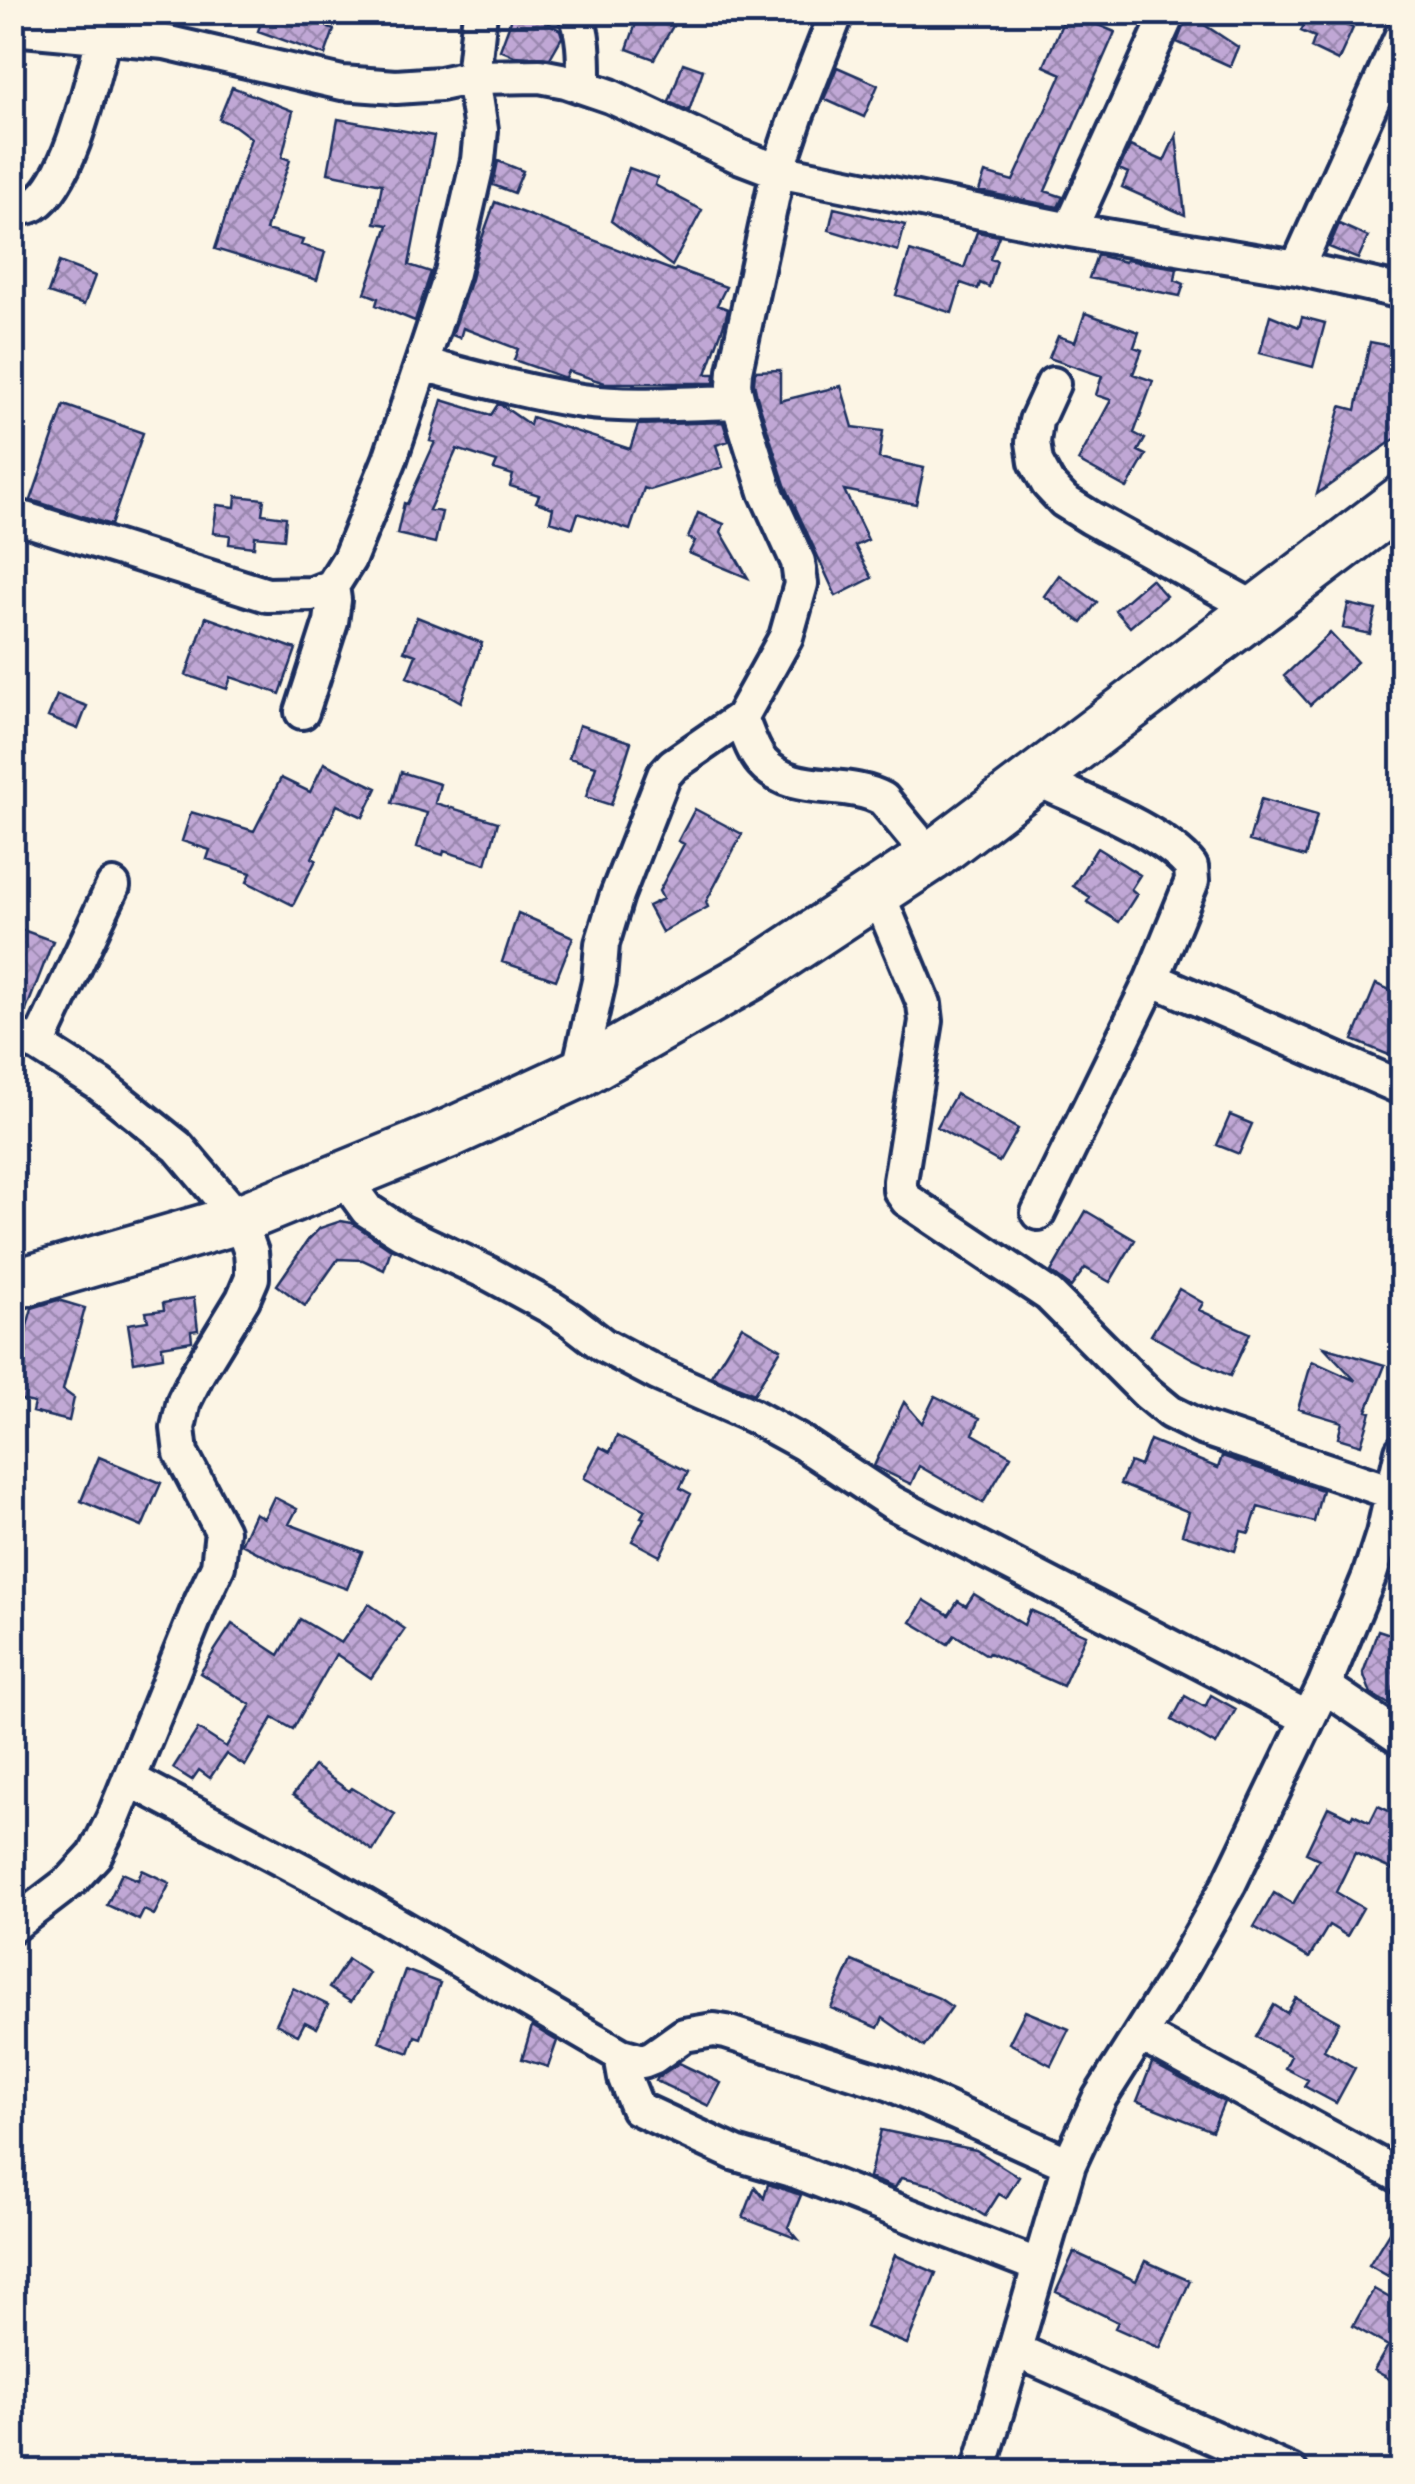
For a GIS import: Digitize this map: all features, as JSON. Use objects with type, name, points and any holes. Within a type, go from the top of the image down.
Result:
[{"type":"main road","points":[[12,1285],[239,1219],[450,1133],[578,1074],[752,975],[878,894],[1037,780],[1402,500]]},
{"type":"street","points":[[12,515],[268,595],[312,594],[332,586],[349,559],[390,459],[452,273],[478,160],[480,130],[473,77],[480,12]]},
{"type":"street","points":[[575,12],[584,48],[584,86]]},
{"type":"street","points":[[578,1074],[599,981],[602,944],[664,776],[673,764],[741,718],[786,637],[801,584],[798,562],[766,492],[734,386],[738,347],[778,171],[838,12]]},
{"type":"street","points":[[1070,230],[1169,12]]},
{"type":"street","points":[[1386,12],[1402,20]]},
{"type":"street","points":[[12,28],[60,22],[103,38],[165,42],[342,83],[396,86],[440,84],[473,77],[540,76],[610,96],[778,171],[1070,230],[1297,268],[1402,292]]},
{"type":"street","points":[[1297,268],[1402,36]]},
{"type":"street","points":[[12,208],[33,206],[56,178],[76,138],[103,38]]},
{"type":"street","points":[[422,364],[584,402],[738,402]]},
{"type":"street","points":[[1053,384],[1036,421],[1033,442],[1036,462],[1048,484],[1064,501],[1091,518],[1256,609]]},
{"type":"street","points":[[302,712],[331,622],[332,586]]},
{"type":"street","points":[[741,718],[762,762],[784,778],[810,785],[850,788],[883,799],[931,857]]},
{"type":"street","points":[[1037,780],[1172,846],[1191,867],[1192,881],[1152,979],[1038,1213]]},
{"type":"street","points":[[12,1926],[72,1880],[95,1855],[218,1566],[222,1531],[181,1453],[178,1428],[184,1401],[244,1299],[252,1278],[250,1252],[239,1219],[178,1147],[99,1084],[25,1040],[113,886]]},
{"type":"street","points":[[878,894],[924,1004],[926,1021],[900,1181],[900,1190],[907,1200],[1050,1295],[1170,1412],[1202,1428],[1391,1492]]},
{"type":"street","points":[[1152,979],[1402,1088]]},
{"type":"street","points":[[343,1178],[367,1210],[401,1232],[552,1308],[603,1345],[658,1374],[753,1416],[802,1443],[892,1503],[1308,1718]]},
{"type":"street","points":[[978,2472],[1069,2164],[1100,2099],[1229,1884],[1324,1686],[1369,1577],[1402,1451]]},
{"type":"street","points":[[1324,1686],[1402,1739]]},
{"type":"street","points":[[129,1779],[326,1883],[620,2055],[643,2061],[684,2035],[726,2032],[891,2084],[1069,2164]]},
{"type":"street","points":[[1140,2034],[1402,2177]]},
{"type":"street","points":[[620,2055],[637,2108],[736,2154],[798,2172],[1038,2266]]},
{"type":"street","points":[[1015,2350],[1291,2472]]},
{"type":"building","points":[[265,12],[336,12],[325,55],[258,31]]},
{"type":"building","points":[[514,12],[530,12],[560,30],[562,37],[550,58],[514,56],[500,50]]},
{"type":"building","points":[[640,12],[681,12],[654,59],[627,49]]},
{"type":"building","points":[[1067,12],[1115,32],[1045,191],[1063,197],[1058,207],[979,191],[985,173],[1013,181],[1062,74],[1044,66]]},
{"type":"building","points":[[1310,12],[1319,12],[1353,28],[1338,61],[1311,48],[1315,37],[1301,31]]},
{"type":"building","points":[[1188,14],[1238,47],[1230,66],[1177,42]]},
{"type":"building","points":[[683,63],[703,70],[689,111],[669,102]]},
{"type":"building","points":[[837,67],[878,85],[864,117],[824,99]]},
{"type":"building","points":[[232,87],[293,111],[282,157],[290,160],[266,230],[303,240],[301,245],[325,252],[317,280],[215,249],[251,138],[219,119]]},
{"type":"building","points":[[338,119],[434,136],[409,265],[431,272],[415,321],[376,305],[378,298],[365,293],[388,225],[375,223],[382,184],[328,173]]},
{"type":"building","points":[[1176,135],[1185,215],[1122,187],[1128,173],[1119,169],[1130,146],[1164,161]]},
{"type":"building","points":[[498,161],[523,171],[514,193],[493,185]]},
{"type":"building","points":[[629,168],[657,178],[655,185],[702,210],[672,266],[611,221]]},
{"type":"building","points":[[495,202],[726,287],[717,305],[728,309],[706,374],[715,374],[714,383],[605,383],[568,371],[565,378],[514,360],[518,349],[463,328],[460,338],[452,335]]},
{"type":"building","points":[[834,208],[905,225],[898,251],[829,230]]},
{"type":"building","points":[[1339,224],[1368,237],[1358,259],[1329,247]]},
{"type":"building","points":[[977,232],[999,236],[990,259],[997,261],[989,287],[980,283],[978,289],[961,283],[952,313],[896,295],[910,251],[964,268]]},
{"type":"building","points":[[1097,255],[1177,268],[1175,280],[1184,284],[1180,296],[1089,278]]},
{"type":"building","points":[[59,262],[95,276],[84,305],[48,293]]},
{"type":"building","points":[[1085,313],[1139,332],[1134,347],[1142,350],[1133,374],[1153,381],[1134,433],[1145,439],[1138,451],[1146,455],[1127,488],[1078,461],[1111,400],[1096,395],[1102,376],[1049,358],[1058,336],[1075,342]]},
{"type":"building","points":[[1270,315],[1299,327],[1302,317],[1325,323],[1313,367],[1260,353]]},
{"type":"building","points":[[1370,342],[1402,348],[1402,434],[1317,494],[1341,406],[1356,410]]},
{"type":"building","points":[[780,370],[780,401],[841,386],[853,427],[883,431],[879,458],[924,468],[916,504],[844,490],[868,540],[855,546],[872,578],[836,596],[785,485],[757,397],[755,371]]},
{"type":"building","points":[[442,400],[491,415],[498,404],[530,425],[532,417],[630,449],[638,425],[723,422],[729,441],[716,445],[723,467],[650,490],[644,488],[630,530],[578,513],[573,528],[550,521],[553,508],[536,502],[539,495],[510,486],[513,475],[494,469],[497,462],[457,449],[429,510],[442,512],[435,543],[397,534],[404,503],[407,504],[435,442],[430,441]]},
{"type":"building","points":[[64,405],[143,433],[111,525],[31,500]]},
{"type":"building","points":[[236,496],[264,499],[262,514],[286,517],[284,539],[255,536],[254,547],[229,544],[230,535],[213,533],[217,505],[235,507]]},
{"type":"building","points":[[698,513],[724,524],[721,532],[748,578],[689,553],[695,541],[688,538]]},
{"type":"building","points":[[1059,575],[1097,602],[1082,623],[1044,596]]},
{"type":"building","points":[[1151,579],[1166,596],[1130,627],[1115,610]]},
{"type":"building","points":[[1348,604],[1376,610],[1370,634],[1343,628]]},
{"type":"building","points":[[206,617],[296,649],[280,694],[231,677],[227,689],[186,675]]},
{"type":"building","points":[[417,617],[482,643],[461,702],[407,677],[416,655],[404,651]]},
{"type":"building","points":[[1330,633],[1357,662],[1310,705],[1284,676]]},
{"type":"building","points":[[57,695],[87,706],[78,729],[48,717]]},
{"type":"building","points":[[579,725],[631,742],[611,805],[586,797],[596,766],[569,758]]},
{"type":"building","points":[[324,763],[377,788],[363,817],[337,805],[293,905],[247,882],[251,873],[207,859],[210,850],[182,841],[191,812],[254,831],[281,778],[310,792]]},
{"type":"building","points":[[401,772],[440,784],[435,803],[498,822],[486,864],[417,847],[427,813],[392,803]]},
{"type":"building","points":[[1261,799],[1317,815],[1305,857],[1249,841]]},
{"type":"building","points":[[695,809],[742,834],[706,902],[708,907],[662,932],[648,906],[663,899],[659,891],[684,844],[678,841]]},
{"type":"building","points":[[1097,848],[1140,875],[1131,889],[1137,894],[1119,922],[1087,902],[1090,897],[1073,886]]},
{"type":"building","points":[[518,913],[573,937],[556,980],[502,962]]},
{"type":"building","points":[[12,926],[53,941],[23,1018],[12,1016]]},
{"type":"building","points":[[1376,984],[1402,995],[1402,1037],[1397,1036],[1389,1055],[1353,1040]]},
{"type":"building","points":[[956,1094],[1018,1129],[999,1162],[937,1127]]},
{"type":"building","points":[[1230,1115],[1252,1124],[1239,1154],[1217,1145]]},
{"type":"building","points":[[1086,1211],[1135,1240],[1110,1282],[1085,1268],[1071,1287],[1051,1272]]},
{"type":"building","points":[[341,1221],[352,1223],[391,1249],[384,1270],[363,1260],[338,1259],[305,1306],[277,1285],[320,1228]]},
{"type":"building","points":[[1179,1289],[1203,1303],[1199,1310],[1250,1333],[1230,1376],[1151,1335]]},
{"type":"building","points":[[194,1298],[198,1330],[191,1331],[192,1341],[162,1346],[163,1357],[134,1362],[128,1324],[148,1321],[146,1312],[164,1310],[163,1303]]},
{"type":"building","points":[[58,1300],[85,1308],[63,1390],[74,1398],[69,1421],[32,1412],[34,1403],[12,1398],[12,1334],[24,1337],[32,1308]]},
{"type":"building","points":[[742,1326],[781,1349],[754,1394],[711,1376]]},
{"type":"building","points":[[1324,1347],[1385,1365],[1367,1411],[1371,1412],[1361,1445],[1338,1438],[1342,1422],[1298,1409],[1312,1361],[1356,1381]]},
{"type":"building","points":[[935,1396],[980,1418],[973,1434],[1011,1456],[983,1503],[919,1466],[911,1484],[874,1466],[904,1402],[922,1423]]},
{"type":"building","points":[[617,1436],[688,1472],[680,1488],[691,1494],[660,1556],[632,1541],[645,1510],[584,1478],[600,1447],[610,1452]]},
{"type":"building","points":[[1150,1440],[1218,1468],[1222,1456],[1322,1490],[1314,1522],[1258,1507],[1249,1533],[1241,1531],[1235,1551],[1182,1534],[1189,1512],[1120,1484],[1130,1462],[1140,1466]]},
{"type":"building","points":[[99,1457],[161,1483],[142,1527],[81,1501]]},
{"type":"building","points":[[274,1497],[297,1509],[289,1524],[362,1552],[347,1589],[290,1569],[241,1544],[255,1513],[264,1518]]},
{"type":"building","points":[[974,1594],[1024,1625],[1030,1610],[1086,1635],[1063,1686],[987,1655],[955,1635],[948,1644],[911,1622],[924,1600],[949,1615],[958,1601],[966,1606]]},
{"type":"building","points":[[369,1604],[405,1629],[371,1678],[336,1654],[293,1729],[273,1718],[245,1766],[226,1754],[210,1778],[199,1770],[192,1780],[173,1768],[198,1729],[226,1747],[251,1705],[200,1673],[232,1624],[279,1655],[300,1619],[341,1643]]},
{"type":"building","points":[[1378,1630],[1402,1638],[1402,1668],[1389,1704],[1371,1694],[1363,1673]]},
{"type":"building","points":[[1211,1695],[1236,1709],[1216,1745],[1172,1720],[1185,1696],[1205,1707]]},
{"type":"building","points":[[314,1766],[349,1791],[352,1788],[395,1814],[373,1851],[293,1795]]},
{"type":"building","points":[[1378,1806],[1402,1817],[1402,1856],[1395,1871],[1355,1853],[1336,1892],[1363,1908],[1347,1936],[1329,1925],[1309,1958],[1254,1927],[1274,1893],[1293,1904],[1319,1859],[1306,1853],[1328,1807],[1370,1822]]},
{"type":"building","points":[[142,1870],[170,1883],[154,1915],[144,1910],[139,1920],[107,1905],[122,1873],[138,1880]]},
{"type":"building","points":[[348,1959],[369,1973],[351,2002],[329,1988]]},
{"type":"building","points":[[852,1961],[952,2007],[924,2047],[883,2018],[878,2028],[831,2008]]},
{"type":"building","points":[[405,1970],[440,1983],[421,2038],[415,2036],[409,2053],[379,2042]]},
{"type":"building","points":[[293,1988],[328,2005],[317,2028],[305,2022],[298,2035],[276,2024]]},
{"type":"building","points":[[1296,1998],[1339,2022],[1324,2050],[1355,2068],[1336,2103],[1304,2086],[1308,2080],[1285,2068],[1291,2056],[1256,2037],[1274,2005],[1287,2013]]},
{"type":"building","points":[[1025,2011],[1069,2029],[1051,2065],[1009,2043]]},
{"type":"building","points":[[532,2026],[557,2041],[548,2067],[522,2059]]},
{"type":"building","points":[[679,2063],[721,2083],[709,2106],[656,2081]]},
{"type":"building","points":[[1152,2063],[1224,2102],[1212,2131],[1137,2101]]},
{"type":"building","points":[[881,2130],[976,2150],[1019,2177],[1006,2198],[999,2194],[985,2216],[936,2186],[901,2178],[895,2188],[869,2178]]},
{"type":"building","points":[[768,2184],[801,2195],[788,2227],[798,2239],[743,2218],[755,2187],[764,2198]]},
{"type":"building","points":[[1402,2211],[1402,2252],[1388,2276],[1369,2265]]},
{"type":"building","points":[[1074,2252],[1136,2281],[1145,2261],[1190,2281],[1160,2348],[1115,2328],[1118,2322],[1056,2292]]},
{"type":"building","points":[[895,2255],[936,2273],[907,2344],[866,2327]]},
{"type":"building","points":[[1374,2289],[1402,2305],[1402,2386],[1374,2370],[1388,2346],[1353,2326]]}]
